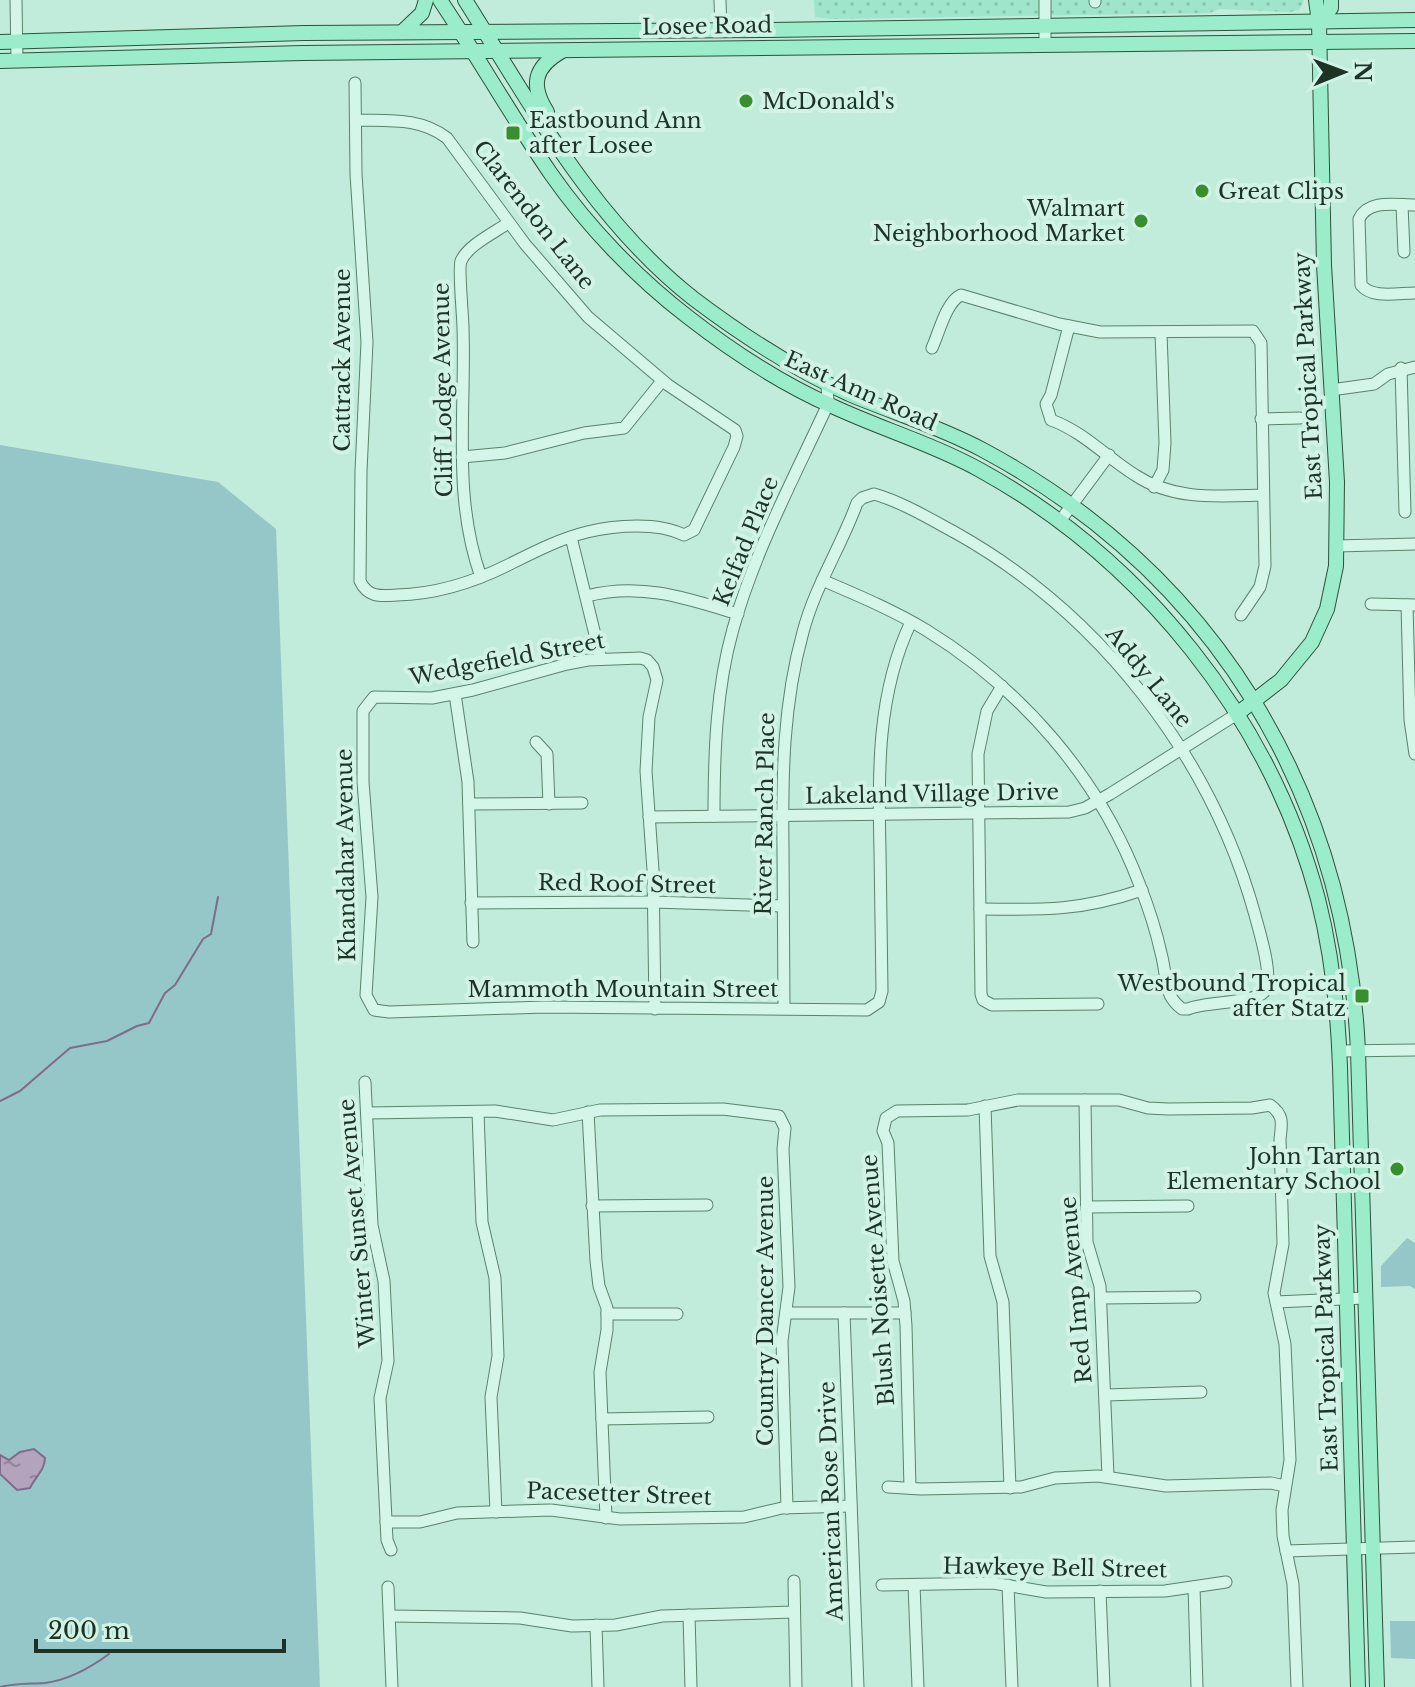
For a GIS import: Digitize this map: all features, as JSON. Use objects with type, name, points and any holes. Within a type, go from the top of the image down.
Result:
[{"type":"main road","points":[[402,32],[422,13],[426,0]]},
{"type":"main road","name":"East Ann Road","points":[[440,0],[552,176],[615,249],[664,297],[710,334],[767,372],[828,404],[951,455],[1019,493],[1060,521],[1104,556],[1142,593],[1198,658],[1237,714]]},
{"type":"main road","name":"East Ann Road","points":[[465,0],[586,187],[628,237],[677,284],[724,321],[785,361],[827,383],[971,444],[1072,506],[1128,550],[1165,586],[1214,641],[1256,701]]},
{"type":"main road","name":"East Tropical Parkway","points":[[1316,0],[1320,42],[1324,265],[1337,482],[1336,546],[1331,594],[1312,642],[1291,670],[1237,714],[1258,750],[1291,822],[1313,882],[1331,962],[1339,1051],[1347,1299],[1377,1687]]},
{"type":"main road","points":[[1319,22],[1331,8],[1331,0]]},
{"type":"main road","name":"Losee Road","points":[[0,42],[402,32],[1415,20]]},
{"type":"main road","points":[[693,47],[706,39],[717,39],[721,30]]},
{"type":"main road","points":[[624,49],[642,40],[657,39],[664,31]]},
{"type":"main road","name":"Losee Road","points":[[0,61],[693,47],[1415,41]]},
{"type":"main road","points":[[563,51],[545,63],[536,86],[539,99],[563,137],[564,156]]},
{"type":"main road","points":[[615,249],[628,237]]},
{"type":"main road","name":"East Tropical Parkway","points":[[1256,701],[1314,820],[1332,878],[1351,967],[1358,1051],[1365,1298],[1364,1548],[1358,1687]]},
{"type":"street","points":[[16,0],[17,60]]},
{"type":"street","points":[[720,0],[721,30]]},
{"type":"street","points":[[1045,0],[1045,44]]},
{"type":"street","name":"Cattrack Avenue","points":[[355,83],[357,196],[367,342],[360,581],[364,589],[376,596],[421,594],[453,588],[481,577]]},
{"type":"street","name":"Clarendon Lane","points":[[356,120],[407,121],[437,130],[459,151],[508,223],[581,310],[662,381],[735,430],[737,436],[706,509],[690,533],[684,535],[653,527],[622,527],[571,537]]},
{"type":"street","points":[[1404,252],[1409,205],[1372,205],[1363,210],[1359,219],[1361,285],[1365,291],[1374,293],[1415,293]]},
{"type":"street","name":"Cliff Lodge Avenue","points":[[481,577],[468,528],[462,457],[463,330],[459,267],[466,254],[508,223]]},
{"type":"street","points":[[932,348],[950,304],[961,295],[1069,326],[1119,333],[1253,331],[1260,340],[1263,578],[1256,595],[1241,615]]},
{"type":"street","points":[[1069,326],[1046,404],[1051,420],[1075,431],[1154,487],[1192,495],[1263,495]]},
{"type":"street","points":[[1154,487],[1163,470],[1165,443],[1161,333]]},
{"type":"street","points":[[1331,390],[1356,389],[1374,384],[1401,368],[1415,367]]},
{"type":"street","points":[[1401,368],[1409,483],[1405,512]]},
{"type":"street","points":[[462,457],[505,453],[584,433],[624,428],[662,381]]},
{"type":"street","name":"Kelfad Place","points":[[714,816],[715,743],[725,663],[753,567],[828,404],[827,383]]},
{"type":"street","points":[[1261,419],[1300,418]]},
{"type":"street","points":[[1060,521],[1109,455]]},
{"type":"street","name":"River Ranch Place","points":[[784,1008],[783,746],[791,682],[803,629],[822,580],[857,503],[868,496]]},
{"type":"street","name":"Addy Lane","points":[[868,496],[881,496],[967,540],[1053,601],[1131,680],[1182,750],[1217,817],[1252,905],[1267,969],[1266,990],[1254,998],[1188,1009],[1177,1006],[1168,989],[1157,935],[1142,890]]},
{"type":"street","points":[[481,577],[571,537],[601,659]]},
{"type":"street","points":[[1336,546],[1415,544]]},
{"type":"street","points":[[822,580],[911,622],[947,644],[1002,686],[1053,740],[1098,800],[1117,833],[1142,890],[1108,902],[1074,908],[980,909]]},
{"type":"street","points":[[587,596],[624,590],[660,592],[738,614]]},
{"type":"street","points":[[1371,604],[1411,605],[1415,754]]},
{"type":"street","points":[[879,813],[884,710],[894,666],[911,622]]},
{"type":"street","name":"Wedgefield Street","points":[[367,703],[374,697],[417,698],[455,694],[539,670],[601,659],[647,660],[657,680],[651,699],[647,739],[649,817]]},
{"type":"street","points":[[1002,686],[987,711],[979,738],[981,994],[983,1000],[992,1005],[1098,1004]]},
{"type":"street","points":[[455,694],[469,804],[473,942]]},
{"type":"street","name":"Khandahar Avenue","points":[[367,703],[363,711],[363,782],[372,897],[366,995],[370,1006]]},
{"type":"street","name":"Lakeland Village Drive","points":[[649,817],[1069,812],[1098,800],[1237,714]]},
{"type":"street","points":[[536,742],[547,754],[549,804]]},
{"type":"street","points":[[469,804],[582,803]]},
{"type":"street","name":"Mammoth Mountain Street","points":[[370,1006],[374,1010],[389,1012],[544,1007],[867,1010],[876,1004],[882,991],[879,813]]},
{"type":"street","points":[[649,817],[655,1009]]},
{"type":"street","name":"Red Roof Street","points":[[471,903],[653,902],[783,906]]},
{"type":"street","points":[[1339,1051],[1415,1050]]},
{"type":"street","name":"Winter Sunset Avenue","points":[[365,1082],[372,1225],[384,1281],[386,1308],[388,1361],[380,1398],[386,1522],[391,1550]]},
{"type":"street","points":[[1010,1488],[1003,1302],[990,1256],[985,1106],[1018,1100],[1119,1100],[1148,1108],[1168,1109],[1270,1105],[1278,1111],[1283,1123],[1280,1139],[1283,1244],[1275,1284],[1285,1344],[1290,1460],[1282,1510],[1293,1584],[1297,1687]]},
{"type":"street","name":"Red Imp Avenue","points":[[1085,1100],[1087,1242],[1101,1298],[1108,1476]]},
{"type":"street","name":"Blush Noisette Avenue","points":[[910,1488],[905,1313],[893,1261],[888,1143],[883,1131],[886,1118],[897,1111],[968,1110],[985,1106]]},
{"type":"street","name":"Country Dancer Avenue","points":[[588,1112],[723,1109],[779,1116],[785,1128],[783,1149],[789,1287],[782,1341],[787,1508]]},
{"type":"street","points":[[368,1113],[495,1111],[553,1120],[588,1112],[597,1275],[607,1314],[600,1363],[606,1518]]},
{"type":"street","points":[[478,1112],[482,1222],[495,1278],[498,1356],[491,1405],[496,1512]]},
{"type":"street","points":[[592,1206],[707,1205]]},
{"type":"street","points":[[1086,1207],[1188,1206]]},
{"type":"street","points":[[1101,1298],[1195,1297]]},
{"type":"street","points":[[1276,1302],[1365,1298]]},
{"type":"street","points":[[786,1313],[905,1313]]},
{"type":"street","name":"American Rose Drive","points":[[844,1313],[858,1687]]},
{"type":"street","points":[[607,1314],[677,1314]]},
{"type":"street","points":[[1106,1395],[1201,1392]]},
{"type":"street","points":[[602,1419],[708,1417]]},
{"type":"street","points":[[888,1487],[1010,1488],[1055,1478],[1108,1476],[1166,1486],[1271,1483],[1285,1486]]},
{"type":"street","name":"Pacesetter Street","points":[[386,1522],[420,1522],[457,1513],[566,1511],[606,1518],[660,1520],[744,1517],[787,1508],[851,1506]]},
{"type":"street","points":[[1286,1551],[1415,1547]]},
{"type":"street","points":[[794,1581],[796,1687]]},
{"type":"street","name":"Hawkeye Bell Street","points":[[882,1585],[993,1583],[1046,1592],[1177,1591],[1226,1582]]},
{"type":"street","points":[[914,1585],[918,1687]]},
{"type":"street","points":[[1008,1585],[1012,1687]]},
{"type":"street","points":[[388,1587],[392,1687]]},
{"type":"street","points":[[1194,1587],[1197,1687]]},
{"type":"street","points":[[1100,1591],[1104,1687]]},
{"type":"street","points":[[391,1616],[520,1618],[572,1626],[616,1625],[651,1617],[794,1612]]},
{"type":"street","points":[[689,1615],[691,1687]]},
{"type":"street","points":[[596,1625],[598,1687]]},
{"type":"shaded area","points":[[0,445],[218,482],[276,529],[320,1687],[0,1687]]},
{"type":"shaded area","points":[[1407,1238],[1415,1243],[1415,1289],[1410,1286],[1381,1287],[1381,1266]]},
{"type":"shaded area","points":[[1390,1621],[1415,1621],[1415,1659],[1391,1658]]},
{"type":"sand","points":[[814,0],[1304,0],[1299,10],[1290,12],[1220,9],[1209,13],[832,19],[815,17]]},
{"type":"water","points":[[34,1449],[45,1458],[43,1466],[30,1488],[17,1490],[0,1474],[0,1455],[9,1460],[20,1452]]},
{"type":"waterway","points":[[0,1101],[20,1091],[70,1048],[107,1041],[149,1023],[165,993],[175,985],[203,939],[211,934],[218,897]]},
{"type":"waterway","points":[[0,1687],[62,1679],[86,1669],[109,1654]]},
{"type":"place","name":"McDonald's","points":[[746,101]]},
{"type":"place","name":"Eastbound Ann after Losee","points":[[513,133]]},
{"type":"place","name":"Great Clips","points":[[1202,191]]},
{"type":"place","name":"Walmart Neighborhood Market","points":[[1141,221]]},
{"type":"place","name":"Westbound Tropical after Statz","points":[[1362,996]]},
{"type":"place","name":"John Tartan Elementary School","points":[[1397,1169]]}]
